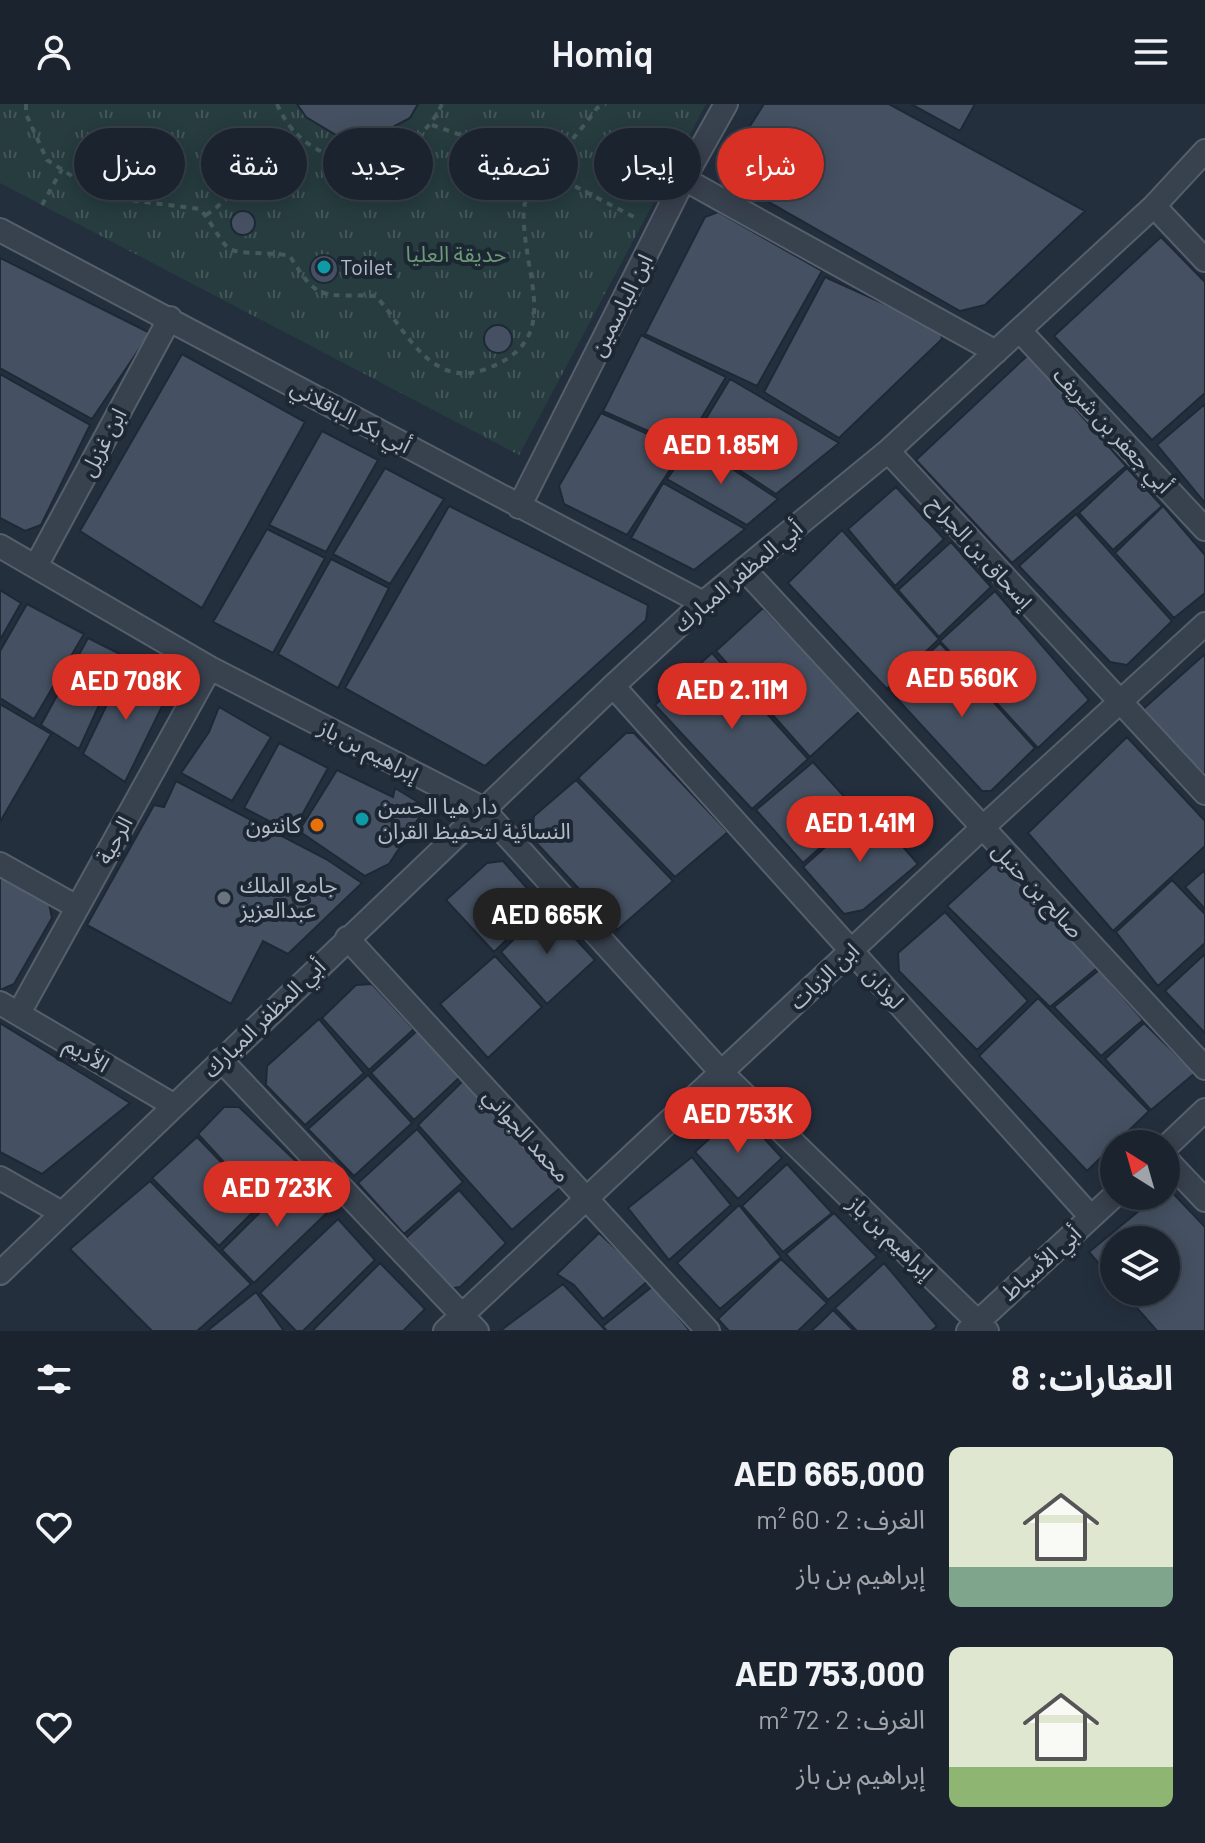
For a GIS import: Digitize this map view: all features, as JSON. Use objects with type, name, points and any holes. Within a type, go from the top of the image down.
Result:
[{"type":"street","name":"ابن الياسمين","points":[[701,149],[726,104]]},
{"type":"street","name":"أبي المظفر المبارك","points":[[0,1273],[482,808],[613,686],[703,603],[888,451],[1154,206],[1205,151]]},
{"type":"street","points":[[701,188],[996,352]]},
{"type":"street","name":"ابن الياسمين","points":[[519,507],[673,200]]},
{"type":"street","points":[[1154,206],[1205,260]]},
{"type":"street","name":"أبي بكر الباقلاني","points":[[0,230],[703,603]]},
{"type":"street","name":"ابن غزيل","points":[[36,566],[170,318]]},
{"type":"street","name":"أبي جعفر بن شريف","points":[[1020,331],[1205,529]]},
{"type":"street","name":"إسحاق بن الجراح","points":[[888,451],[1119,704],[1205,793]]},
{"type":"street","name":"إبراهيم بن باز","points":[[0,546],[210,668],[482,808],[721,1072],[978,1328]]},
{"type":"street","name":"صالح بن حنبل","points":[[744,569],[1205,1068]]},
{"type":"street","name":"ابن الزيات","points":[[461,1326],[585,1200],[1205,624]]},
{"type":"street","name":"الرحية","points":[[10,1008],[77,907],[210,668]]},
{"type":"street","name":"لوذان","points":[[613,686],[1091,1217]]},
{"type":"street","points":[[0,864],[77,907]]},
{"type":"street","name":"محمد الجواني","points":[[347,938],[708,1331]]},
{"type":"street","name":"الأديم","points":[[10,1008],[173,1105]]},
{"type":"street","points":[[221,1060],[461,1326]]},
{"type":"street","points":[[1180,1134],[1205,1110]]},
{"type":"street","points":[[1180,1174],[1205,1200]]},
{"type":"street","points":[[0,1178],[62,1213]]},
{"type":"street","name":"أبي الأسباط","points":[[978,1328],[1100,1209]]},
{"type":"path","points":[[26,104],[26,114],[47,160],[128,200],[200,209],[228,248],[239,254],[268,250],[290,256],[305,282],[325,297],[376,296],[400,323],[419,353],[443,372],[472,374],[504,362],[530,338],[537,303],[528,265],[526,200]]},
{"type":"path","points":[[277,104],[293,128]]},
{"type":"path","points":[[307,141],[336,158],[370,161],[401,149],[432,125],[442,104]]},
{"type":"path","points":[[578,133],[597,108],[606,104]]},
{"type":"path","points":[[432,125],[449,133]]},
{"type":"path","points":[[42,205],[62,169]]},
{"type":"path","points":[[578,189],[636,218]]},
{"type":"path","points":[[206,215],[226,200]]},
{"type":"green space","name":"حديقة العليا","points":[[0,104],[706,104],[693,128],[594,128],[594,200],[655,200],[519,455],[0,183]]},
{"type":"building","points":[[297,104],[418,104],[410,118],[391,128],[324,128],[306,117]]},
{"type":"building","points":[[764,104],[889,104],[1085,211],[985,305],[960,311],[765,200],[824,200],[824,128],[749,128]]},
{"type":"building","points":[[911,104],[975,104],[960,131]]},
{"type":"building","points":[[243,211],[251,215],[255,223],[251,231],[243,235],[235,231],[231,223],[235,215]]},
{"type":"building","points":[[718,212],[822,271],[757,386],[645,334],[705,217]]},
{"type":"building","points":[[1161,237],[1205,282],[1205,393],[1152,440],[1054,336]]},
{"type":"building","name":"Toilet","points":[[324,255],[334,259],[338,269],[334,279],[324,283],[314,279],[310,269],[314,259]]},
{"type":"building","points":[[0,258],[150,333],[92,419],[0,368]]},
{"type":"building","points":[[825,277],[940,329],[942,339],[839,438],[764,392]]},
{"type":"building","points":[[498,325],[508,329],[512,339],[508,349],[498,353],[488,349],[484,339],[488,329]]},
{"type":"building","points":[[641,335],[726,377],[684,447],[603,411]]},
{"type":"building","points":[[182,354],[305,422],[202,608],[80,531]]},
{"type":"building","points":[[1028,355],[1126,466],[1012,563],[916,460]]},
{"type":"building","points":[[0,374],[90,425],[41,525],[25,531],[0,518]]},
{"type":"building","points":[[730,379],[839,443],[776,494],[693,440]]},
{"type":"building","points":[[1205,404],[1205,503],[1157,445]]},
{"type":"building","points":[[601,413],[683,450],[627,535],[564,504],[559,486]]},
{"type":"building","points":[[322,431],[378,460],[326,552],[269,525]]},
{"type":"building","points":[[693,443],[778,499],[747,525],[667,479]]},
{"type":"building","points":[[385,468],[444,499],[390,584],[333,554]]},
{"type":"building","points":[[1127,468],[1162,506],[1113,550],[1079,513]]},
{"type":"building","points":[[663,483],[745,529],[694,570],[631,538]]},
{"type":"building","points":[[896,487],[944,539],[895,586],[848,529]]},
{"type":"building","points":[[449,506],[648,605],[646,620],[485,766],[345,688]]},
{"type":"building","points":[[1163,506],[1205,555],[1205,593],[1174,618],[1115,553]]},
{"type":"building","points":[[1076,514],[1172,621],[1127,665],[1110,662],[1019,566]]},
{"type":"building","points":[[267,529],[325,558],[273,653],[213,622]]},
{"type":"building","points":[[842,530],[939,639],[887,689],[788,583]]},
{"type":"building","points":[[951,542],[991,587],[939,637],[898,590]]},
{"type":"building","points":[[331,559],[389,588],[338,688],[278,654]]},
{"type":"building","points":[[0,590],[21,603],[0,640]]},
{"type":"building","points":[[995,591],[1089,700],[1038,748],[940,641]]},
{"type":"building","points":[[27,604],[84,634],[34,719],[0,698],[0,651]]},
{"type":"building","points":[[763,608],[861,710],[810,757],[716,651]]},
{"type":"building","points":[[88,638],[122,655],[79,749],[41,725]]},
{"type":"building","points":[[940,643],[1035,748],[991,791],[982,791],[889,690]]},
{"type":"building","points":[[712,653],[808,759],[752,809],[655,705]]},
{"type":"building","points":[[1205,654],[1205,776],[1141,711]]},
{"type":"building","points":[[127,663],[170,690],[125,782],[83,754]]},
{"type":"building","points":[[0,704],[51,734],[0,822]]},
{"type":"building","points":[[219,707],[271,737],[232,801],[181,773],[209,732]]},
{"type":"building","points":[[626,733],[634,733],[728,832],[675,877],[578,778]]},
{"type":"building","points":[[1127,737],[1205,821],[1205,846],[1113,931],[1028,833]]},
{"type":"building","points":[[279,743],[328,768],[292,833],[244,808]]},
{"type":"building","points":[[813,762],[859,813],[803,863],[756,810]]},
{"type":"building","name":"دار هيا الحسن النسائية لتحفيظ القران","points":[[337,770],[393,797],[395,788],[426,807],[389,864],[365,876],[299,831]]},
{"type":"building","points":[[576,780],[673,881],[617,930],[531,837],[534,816]]},
{"type":"building","name":"جامع الملك عبدالعزيز","points":[[176,781],[326,859],[362,883],[288,954],[263,941],[231,1004],[87,925],[154,805],[164,807]]},
{"type":"building","points":[[869,808],[918,864],[863,910],[844,914],[803,867]]},
{"type":"building","points":[[503,861],[542,905],[494,952],[446,900],[487,863]]},
{"type":"building","points":[[994,863],[1003,864],[1097,968],[1050,1007],[947,906]]},
{"type":"building","points":[[1205,870],[1205,909],[1185,887]]},
{"type":"building","points":[[0,877],[48,899],[52,918],[14,984],[0,990]]},
{"type":"building","points":[[1172,880],[1205,914],[1205,943],[1158,986],[1116,932]]},
{"type":"building","points":[[546,907],[595,960],[547,1004],[501,952]]},
{"type":"building","points":[[945,912],[1028,1001],[977,1050],[899,971],[898,953]]},
{"type":"building","points":[[1205,954],[1205,1033],[1165,991]]},
{"type":"building","points":[[495,956],[542,1007],[488,1058],[440,1004]]},
{"type":"building","points":[[1099,970],[1143,1020],[1101,1056],[1054,1007]]},
{"type":"building","points":[[372,984],[414,1029],[369,1070],[322,1018],[356,985]]},
{"type":"building","points":[[1038,998],[1149,1111],[1129,1130],[1100,1130],[1100,1158],[1087,1171],[979,1056]]},
{"type":"building","points":[[319,1019],[364,1073],[305,1125],[266,1085],[267,1066]]},
{"type":"building","points":[[0,1023],[130,1103],[42,1174],[0,1152]]},
{"type":"building","points":[[1144,1023],[1195,1073],[1151,1110],[1105,1059]]},
{"type":"building","points":[[418,1030],[460,1077],[414,1120],[371,1073]]},
{"type":"building","points":[[368,1075],[412,1123],[354,1176],[308,1129]]},
{"type":"building","points":[[466,1078],[561,1187],[512,1230],[418,1125]]},
{"type":"building","points":[[224,1107],[239,1107],[301,1166],[261,1202],[198,1134]]},
{"type":"building","points":[[739,1111],[782,1158],[738,1199],[695,1152]]},
{"type":"building","points":[[417,1129],[463,1182],[404,1234],[358,1183]]},
{"type":"building","points":[[197,1137],[261,1204],[219,1246],[152,1178]]},
{"type":"building","points":[[692,1157],[731,1205],[669,1260],[628,1208]]},
{"type":"building","points":[[787,1164],[832,1213],[783,1252],[742,1206]]},
{"type":"building","points":[[298,1175],[332,1208],[254,1283],[222,1250]]},
{"type":"building","points":[[150,1181],[251,1284],[197,1331],[152,1331],[70,1249]]},
{"type":"building","points":[[459,1190],[506,1243],[460,1287],[448,1289],[406,1238]]},
{"type":"building","points":[[1180,1201],[1205,1227],[1205,1331],[1157,1331],[1135,1306],[1180,1306],[1180,1226],[1121,1226],[1140,1210],[1180,1210]]},
{"type":"building","points":[[739,1205],[781,1257],[720,1309],[677,1263]]},
{"type":"building","points":[[834,1213],[877,1257],[828,1300],[786,1254]]},
{"type":"building","points":[[338,1219],[375,1260],[303,1331],[296,1331],[260,1293]]},
{"type":"building","points":[[599,1233],[649,1280],[603,1319],[574,1285],[557,1274]]},
{"type":"building","points":[[1100,1243],[1100,1265],[1089,1252]]},
{"type":"building","points":[[781,1259],[827,1303],[798,1331],[729,1331],[718,1319]]},
{"type":"building","points":[[380,1263],[425,1309],[403,1331],[312,1331]]},
{"type":"building","points":[[884,1263],[937,1326],[931,1331],[857,1331],[835,1308]]},
{"type":"building","points":[[563,1284],[606,1331],[500,1331]]},
{"type":"building","points":[[653,1286],[690,1331],[607,1331],[603,1326]]},
{"type":"building","points":[[256,1292],[284,1331],[207,1331]]},
{"type":"building","points":[[833,1310],[854,1331],[811,1331],[819,1324]]},
{"type":"place","name":"Toilet","points":[[324,267]]},
{"type":"place","name":"دار هيا الحسن النسائية لتحفيظ القران","points":[[362,819]]},
{"type":"place","name":"كانتون","points":[[317,825]]},
{"type":"place","name":"جامع الملك عبدالعزيز","points":[[224,898]]}]
